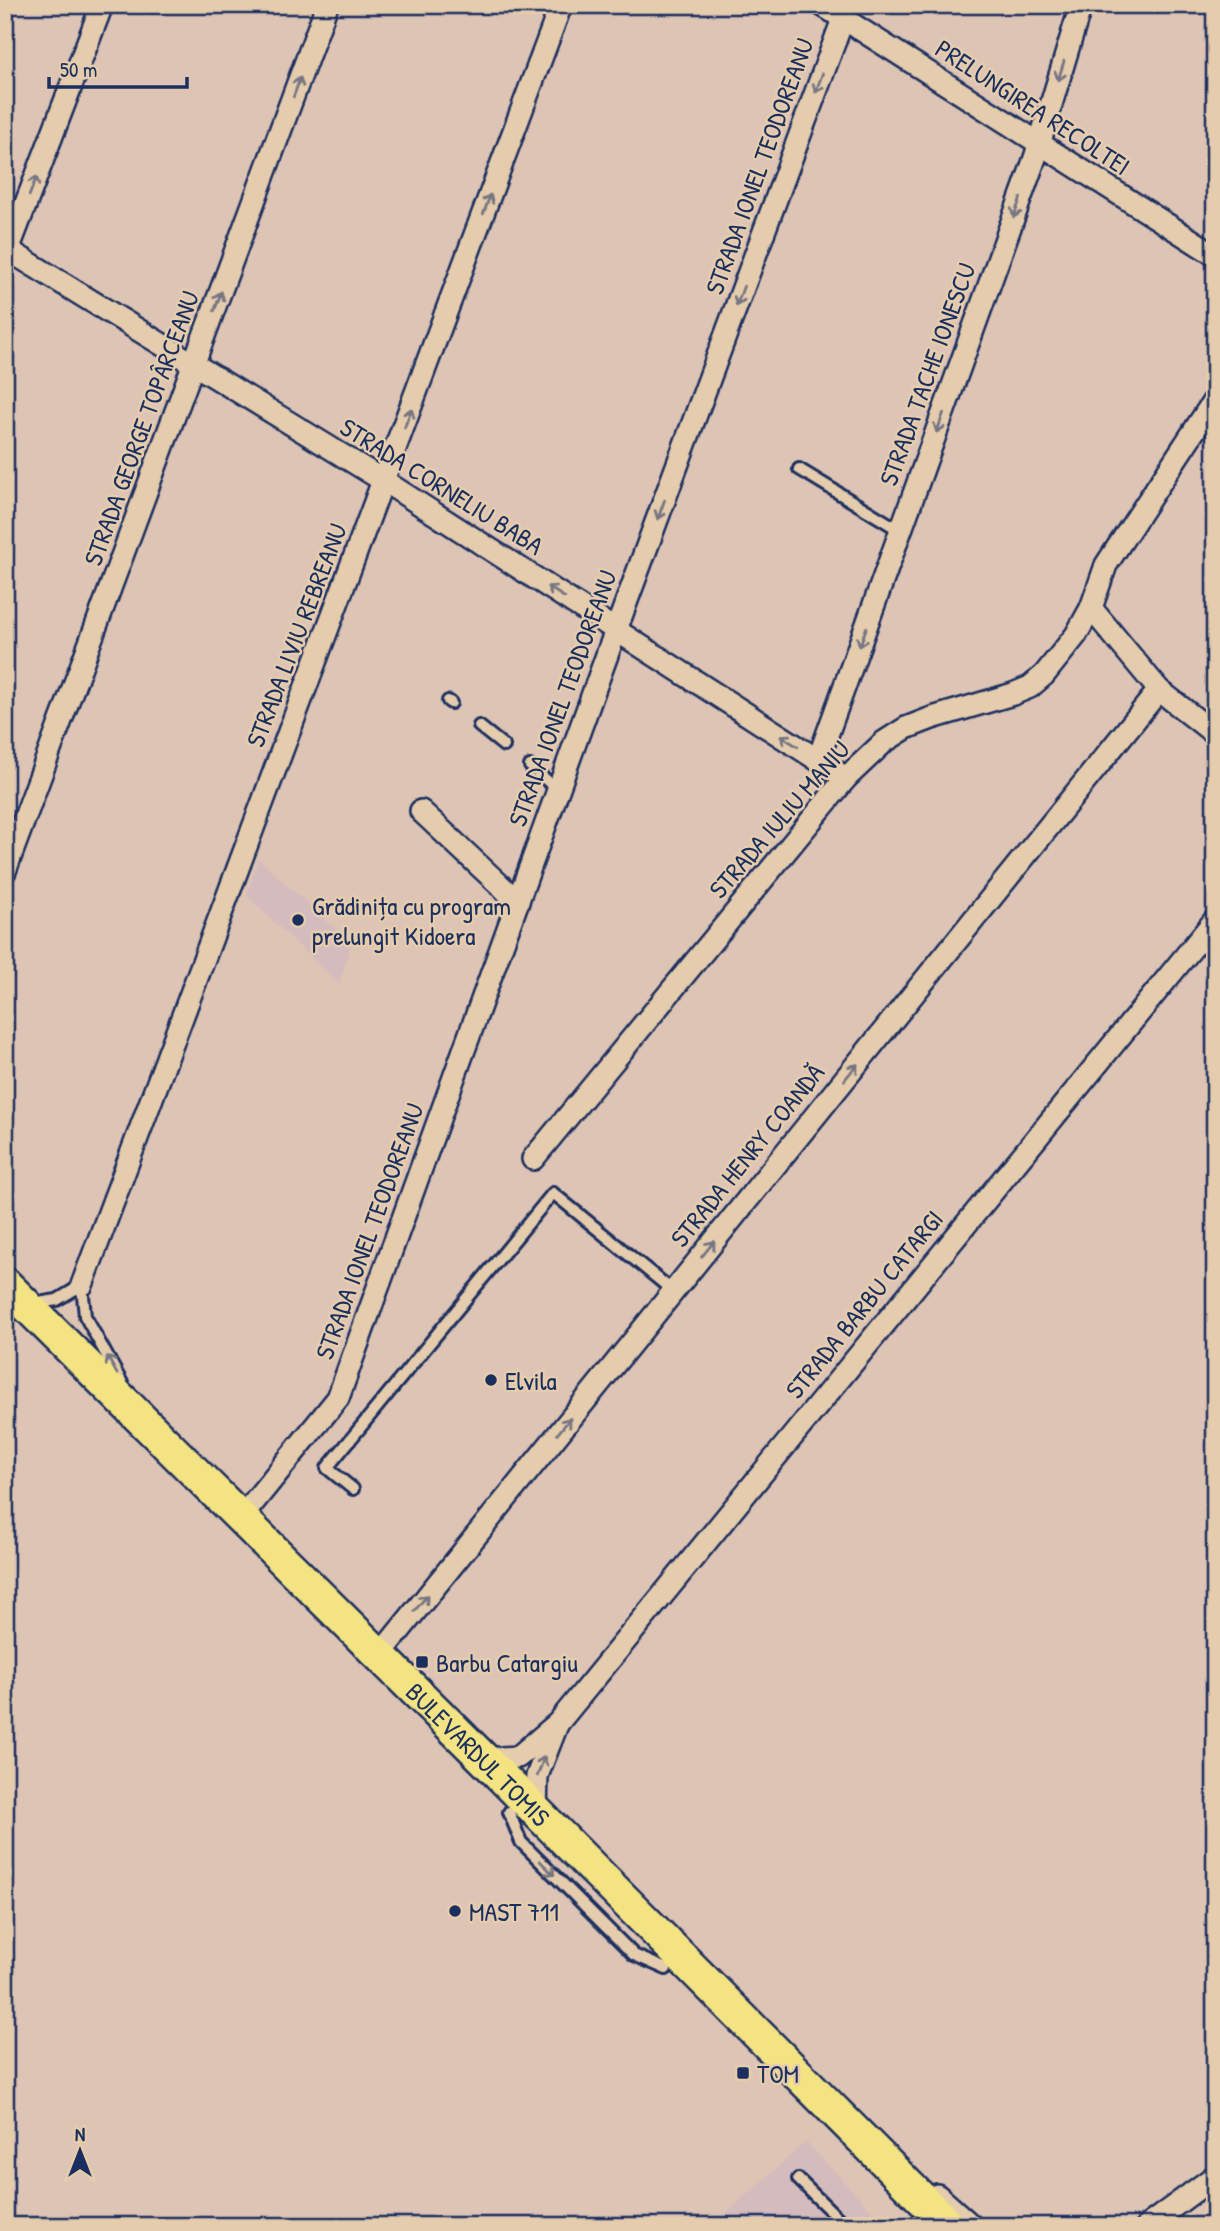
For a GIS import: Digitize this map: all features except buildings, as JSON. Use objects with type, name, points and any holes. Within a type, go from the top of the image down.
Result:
[{"type":"main road","name":"BULEVARDUL TOMIS","points":[[12,1300],[146,1425],[484,1759],[523,1812],[666,1969],[922,2226]]},
{"type":"main road","name":"BULEVARDUL TOMIS","points":[[12,1300],[523,1812],[843,2120],[949,2226]]},
{"type":"street","points":[[6,252],[102,5]]},
{"type":"street","name":"STRADA GEORGE TOPÂRCEANU","points":[[5,871],[327,5]]},
{"type":"street","name":"STRADA LIVIU REBREANU","points":[[82,1285],[561,5]]},
{"type":"street","name":"PRELUNGIREA RECOLTEI","points":[[822,5],[1215,255]]},
{"type":"street","name":"STRADA TACHE IONESCU","points":[[818,760],[1039,144],[1082,5]]},
{"type":"street","name":"STRADA IONEL TEODOREANU","points":[[240,1519],[338,1398],[616,630],[843,19]]},
{"type":"street","name":"STRADA CORNELIU BABA","points":[[6,252],[384,481],[846,778]]},
{"type":"street","name":"STRADA IULIU MANIU","points":[[533,1158],[846,778],[884,742],[906,728],[1030,687],[1044,675],[1076,635],[1091,608],[1106,565],[1215,398]]},
{"type":"street","points":[[1091,608],[1159,690],[1215,734]]},
{"type":"street","name":"STRADA HENRY COANDĂ","points":[[379,1656],[1159,690]]},
{"type":"street","points":[[421,811],[518,902]]},
{"type":"street","name":"STRADA BARBU CATARGI","points":[[484,1759],[518,1756],[558,1723],[1215,920]]},
{"type":"street","name":"STRADA BARBU CATARGI","points":[[523,1812],[558,1723]]},
{"type":"street","points":[[843,2120],[950,2205],[972,2226]]},
{"type":"street","points":[[1147,2226],[1215,2176]]},
{"type":"lane","points":[[799,470],[901,531]]},
{"type":"lane","points":[[479,726],[504,746]]},
{"type":"lane","points":[[530,766],[558,790]]},
{"type":"lane","points":[[353,1489],[327,1468],[553,1193],[673,1291]]},
{"type":"lane","points":[[12,1300],[57,1300],[82,1285]]},
{"type":"lane","name":"STRADA LIVIU REBREANU","points":[[82,1285],[85,1316],[146,1425]]},
{"type":"lane","points":[[798,2179],[846,2226]]},
{"type":"shaded area","name":"Grădinița cu program prelungit Kidoera","points":[[258,858],[351,944],[339,984],[247,896]]},
{"type":"shaded area","points":[[806,2142],[886,2226],[712,2226]]},
{"type":"place","name":"Grădinița cu program prelungit Kidoera","points":[[298,920]]},
{"type":"place","name":"Elvila","points":[[491,1380]]},
{"type":"place","name":"Barbu Catargiu","points":[[422,1662]]},
{"type":"place","name":"MAST 711","points":[[455,1911]]},
{"type":"place","name":"TOM","points":[[743,2073]]}]
